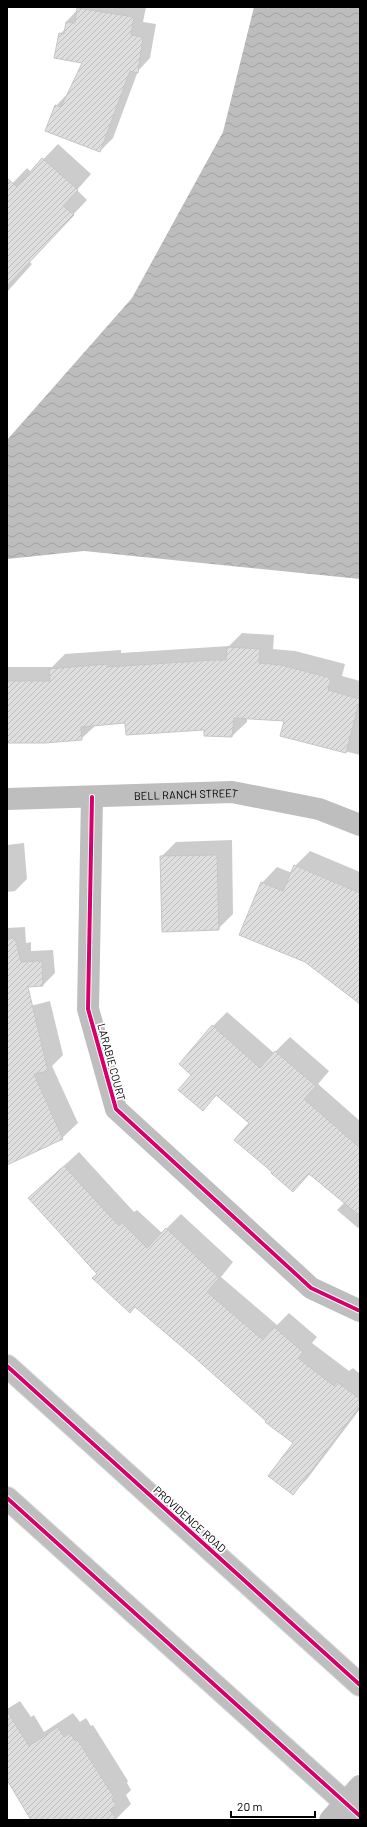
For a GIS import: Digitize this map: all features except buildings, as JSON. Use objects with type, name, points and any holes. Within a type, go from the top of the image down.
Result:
[{"type":"street","name":"BELL RANCH STREET","points":[[7,799],[232,792],[319,809],[360,825]]},
{"type":"street","name":"LARABIE COURT","points":[[92,797],[88,1009],[116,1109],[311,1288],[360,1311]]},
{"type":"street","name":"PROVIDENCE ROAD","points":[[7,1366],[360,1685]]},
{"type":"street","points":[[7,1498],[353,1810]]},
{"type":"street","points":[[353,1810],[360,1786]]},
{"type":"street","points":[[330,1820],[353,1810]]},
{"type":"water","points":[[254,7],[360,7],[360,579],[84,551],[7,559],[7,440],[132,298],[223,132]]},
{"type":"cycle path","points":[[92,797],[88,1009],[116,1109],[311,1288],[360,1311]]},
{"type":"cycle path","points":[[7,1366],[360,1685]]},
{"type":"cycle path","points":[[7,1498],[360,1816]]}]
